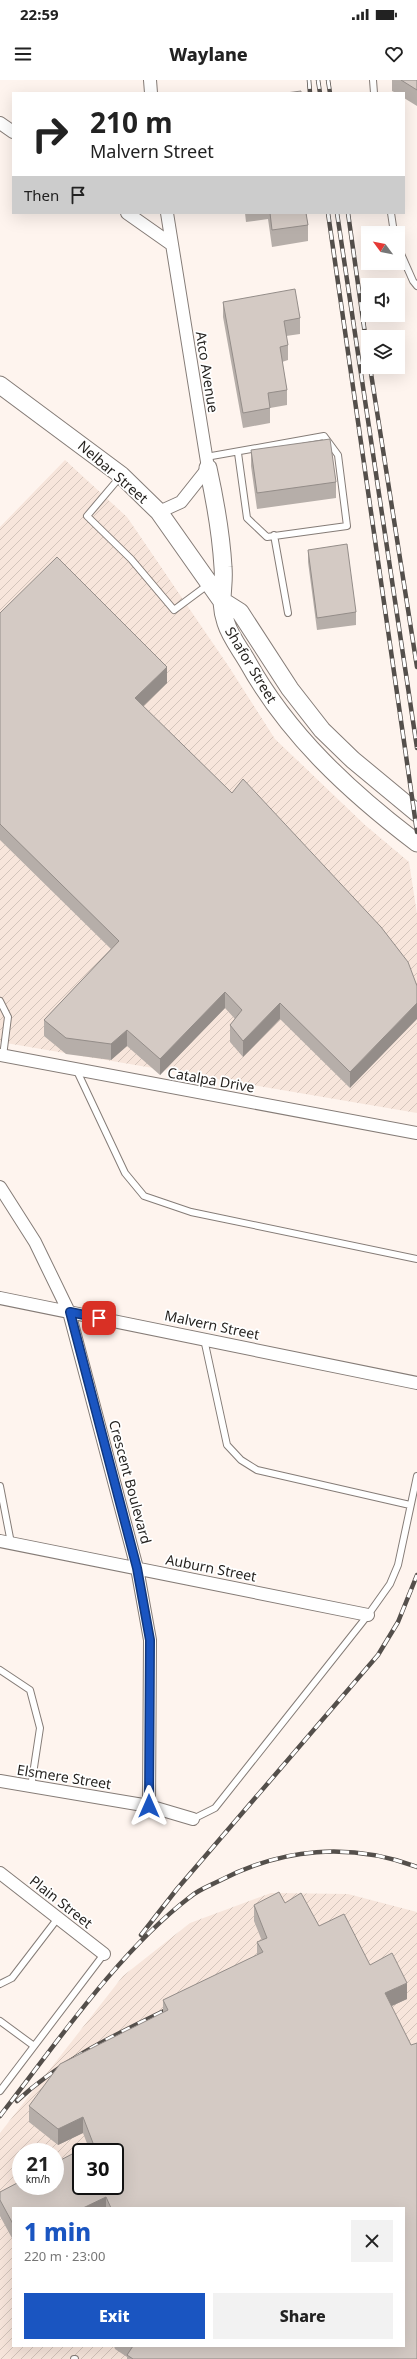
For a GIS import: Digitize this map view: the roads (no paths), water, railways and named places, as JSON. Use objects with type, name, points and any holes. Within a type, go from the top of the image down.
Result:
[{"type":"main road","name":"Nelbar Street","points":[[0,385],[121,476],[159,512],[221,600]]},
{"type":"main road","points":[[207,463],[215,498],[224,568],[221,600]]},
{"type":"main road","name":"Shafor Street","points":[[221,600],[240,612],[290,689],[322,730],[358,765],[417,813]]},
{"type":"main road","name":"Shafor Street","points":[[221,600],[226,624],[260,685],[292,728],[314,753],[346,784],[417,843]]},
{"type":"street","points":[[150,80],[151,92]]},
{"type":"street","points":[[0,123],[12,131]]},
{"type":"street","points":[[128,214],[171,244]]},
{"type":"street","name":"Atco Avenue","points":[[167,214],[207,463]]},
{"type":"street","points":[[159,512],[181,502],[207,463]]},
{"type":"street","name":"Catalpa Drive","points":[[2,1055],[77,1071],[417,1134]]},
{"type":"street","name":"Crescent Boulevard","points":[[0,1187],[35,1242],[70,1312],[137,1568],[150,1640],[149,1806]]},
{"type":"street","name":"Malvern Street","points":[[0,1298],[417,1383]]},
{"type":"street","name":"Auburn Street","points":[[6,1542],[368,1615]]},
{"type":"street","name":"Elsmere Street","points":[[0,1781],[149,1806],[193,1820]]},
{"type":"street","name":"Plain Street","points":[[0,1873],[104,1954]]},
{"type":"lane","points":[[373,80],[374,92]]},
{"type":"lane","points":[[391,214],[393,226]]},
{"type":"lane","points":[[405,261],[417,286]]},
{"type":"lane","points":[[207,463],[238,453],[324,436],[338,455],[347,526],[267,537],[246,518],[238,453]]},
{"type":"lane","points":[[121,476],[87,516],[131,559],[174,610],[210,584]]},
{"type":"lane","points":[[274,535],[288,613]]},
{"type":"lane","points":[[0,1001],[8,1017],[2,1055]]},
{"type":"lane","points":[[77,1071],[125,1173],[144,1196],[191,1212],[417,1260]]},
{"type":"lane","points":[[204,1339],[227,1445],[241,1460],[257,1470],[410,1505]]},
{"type":"lane","points":[[193,1820],[215,1808],[368,1615],[390,1584],[398,1565],[417,1476]]},
{"type":"lane","points":[[0,1486],[6,1542]]},
{"type":"lane","points":[[0,1670],[30,1690],[40,1728],[31,1787]]},
{"type":"lane","points":[[0,1984],[12,1978],[58,1918]]},
{"type":"lane","points":[[0,2091],[104,1954]]},
{"type":"lane","points":[[0,2021],[34,2046]]},
{"type":"railway","points":[[309,80],[310,92]]},
{"type":"railway","points":[[318,80],[320,92]]},
{"type":"railway","points":[[328,80],[330,92]]},
{"type":"railway","points":[[328,214],[417,832]]},
{"type":"railway","points":[[337,214],[417,748]]},
{"type":"railway","points":[[348,214],[364,330]]},
{"type":"railway","points":[[371,374],[417,667]]},
{"type":"railway","points":[[141,1935],[177,1889],[378,1655],[398,1622],[417,1575]]},
{"type":"railway","points":[[0,2116],[113,1971],[163,1919],[196,1892],[243,1870],[267,1861],[292,1855],[316,1852],[367,1854],[392,1859],[417,1867]]},
{"type":"railway","points":[[17,2101],[52,2072],[71,2060],[91,2048],[172,2007]]}]
